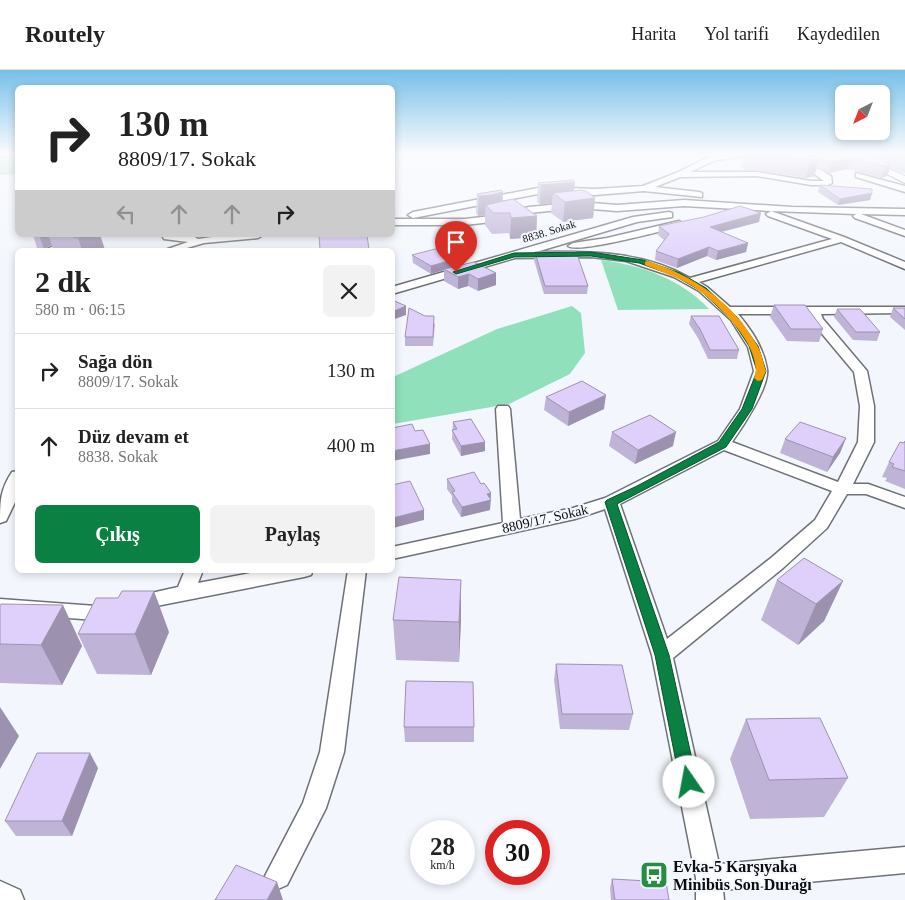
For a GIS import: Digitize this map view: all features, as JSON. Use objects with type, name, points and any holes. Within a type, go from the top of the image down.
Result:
[{"type":"street","points":[[395,220],[529,193]]},
{"type":"street","points":[[685,193],[748,201],[753,207],[841,239],[905,266]]},
{"type":"street","points":[[395,221],[465,222],[491,219],[529,210],[579,205],[617,208],[684,203],[905,212]]},
{"type":"street","name":"8838. Sokak","points":[[395,290],[551,243],[653,216],[736,211],[753,207]]},
{"type":"street","points":[[718,215],[736,211]]},
{"type":"street","points":[[844,211],[905,232]]},
{"type":"street","points":[[400,213],[423,213]]},
{"type":"street","points":[[551,243],[572,246],[607,241],[692,221]]},
{"type":"street","points":[[395,229],[406,230]]},
{"type":"street","points":[[55,248],[81,237]]},
{"type":"street","points":[[167,237],[203,240],[236,237]]},
{"type":"street","points":[[690,281],[841,239]]},
{"type":"street","points":[[177,248],[203,240]]},
{"type":"street","name":"8809/17. Sokak","points":[[395,552],[575,513],[611,502],[722,444],[747,409],[761,371],[754,346],[734,318],[690,281],[656,266],[608,255],[514,255]]},
{"type":"street","points":[[662,655],[777,563],[821,524],[842,489],[866,442],[867,406],[860,371],[817,320],[814,310]]},
{"type":"street","points":[[726,311],[905,310]]},
{"type":"street","points":[[503,409],[512,527]]},
{"type":"street","points":[[722,444],[842,489],[868,489],[905,503]]},
{"type":"street","points":[[0,517],[15,483]]},
{"type":"street","points":[[611,502],[662,655],[710,889],[905,860]]},
{"type":"street","points":[[185,592],[193,573]]},
{"type":"street","points":[[0,606],[96,612],[185,592],[288,573]]},
{"type":"street","points":[[278,876],[314,808],[332,752],[357,573]]},
{"type":"street","points":[[0,895],[10,900]]},
{"type":"green space","points":[[601,260],[616,262],[659,275],[686,289],[709,309],[618,310]]},
{"type":"green space","points":[[572,306],[581,313],[585,353],[570,374],[509,404],[395,424],[395,376],[497,329]]},
{"type":"building","points":[[485,193],[500,193],[479,196],[477,194]]},
{"type":"building","points":[[553,193],[588,193],[595,198],[565,202]]},
{"type":"building","points":[[831,193],[872,193],[872,193],[840,199]]},
{"type":"building","points":[[513,199],[537,216],[511,218],[510,213],[493,213],[486,205]]},
{"type":"building","points":[[740,206],[761,213],[710,227],[748,243],[718,251],[709,247],[678,259],[656,251],[669,234],[659,226],[704,217]]},
{"type":"building","points":[[319,237],[367,237],[369,248],[320,248]]},
{"type":"building","points":[[435,249],[455,259],[431,266],[412,255]]},
{"type":"building","points":[[576,251],[588,286],[545,286],[535,252]]},
{"type":"building","points":[[474,262],[496,273],[478,279],[469,274],[458,277],[444,269]]},
{"type":"building","points":[[395,301],[406,306],[395,311]]},
{"type":"building","points":[[774,305],[805,305],[823,329],[791,329]]},
{"type":"building","points":[[409,308],[425,316],[434,316],[433,337],[405,337]]},
{"type":"building","points":[[893,308],[905,308],[905,319]]},
{"type":"building","points":[[837,309],[860,309],[880,332],[856,332]]},
{"type":"building","points":[[691,316],[719,316],[739,350],[710,350],[700,329]]},
{"type":"building","points":[[582,381],[606,395],[569,412],[546,397]]},
{"type":"building","points":[[650,415],[676,432],[638,450],[612,432]]},
{"type":"building","points":[[471,419],[485,442],[461,446],[452,430],[457,429],[453,422]]},
{"type":"building","points":[[800,422],[846,438],[833,457],[785,439]]},
{"type":"building","points":[[412,424],[415,431],[423,430],[430,444],[395,450],[395,427]]},
{"type":"building","points":[[905,441],[905,471],[892,467],[894,464],[889,462],[900,442],[904,443]]},
{"type":"building","points":[[474,472],[481,484],[484,483],[491,493],[487,494],[491,500],[462,507],[452,492],[455,491],[447,479]]},
{"type":"building","points":[[410,481],[424,510],[395,517],[395,484]]},
{"type":"building","points":[[804,558],[843,581],[816,604],[777,580]]},
{"type":"building","points":[[399,577],[461,580],[459,622],[393,620]]},
{"type":"building","points":[[122,591],[154,591],[135,634],[78,634],[96,598],[118,598]]},
{"type":"building","points":[[1,604],[63,605],[41,645],[0,644]]},
{"type":"building","points":[[556,664],[622,665],[633,714],[562,714]]},
{"type":"building","points":[[406,681],[473,682],[474,727],[404,727]]},
{"type":"building","points":[[820,718],[848,778],[769,780],[746,719]]},
{"type":"building","points":[[37,753],[90,753],[62,821],[5,821]]},
{"type":"building","points":[[236,865],[277,882],[267,900],[215,900]]},
{"type":"building","points":[[612,879],[666,882],[669,900],[615,900]]},
{"type":"slow traffic","points":[[647,264],[690,281],[734,318],[754,346],[761,371],[758,378]]},
{"type":"place","name":"Evka-5 Karşıyaka Minibüs Son Durağı","points":[[654,875]]},
{"type":"route","points":[[456,272],[514,255],[591,254],[640,261],[678,275],[703,290],[734,318],[754,346],[761,371],[747,409],[722,444],[611,502],[662,655],[689,782]]}]
